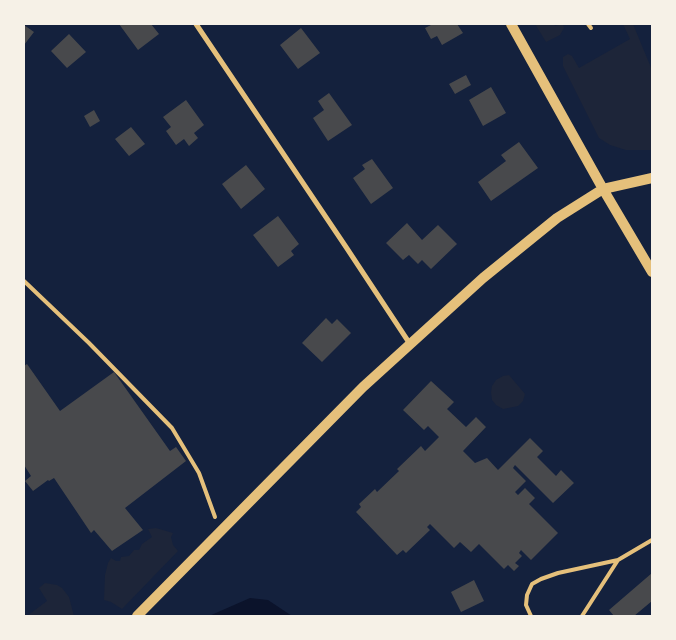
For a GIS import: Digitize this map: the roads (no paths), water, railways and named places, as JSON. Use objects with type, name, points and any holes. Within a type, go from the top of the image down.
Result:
[{"type":"main road","points":[[510,24],[652,272]]},
{"type":"main road","points":[[137,616],[324,426],[483,278],[542,230],[603,189],[652,178]]},
{"type":"street","points":[[196,24],[341,238],[410,344]]},
{"type":"lane","points":[[588,24],[591,28]]},
{"type":"lane","points":[[24,281],[96,350],[172,428],[199,473],[215,517]]},
{"type":"lane","points":[[531,616],[526,605],[527,595],[532,584],[558,573],[618,560],[652,540]]},
{"type":"lane","points":[[582,616],[618,560]]}]
